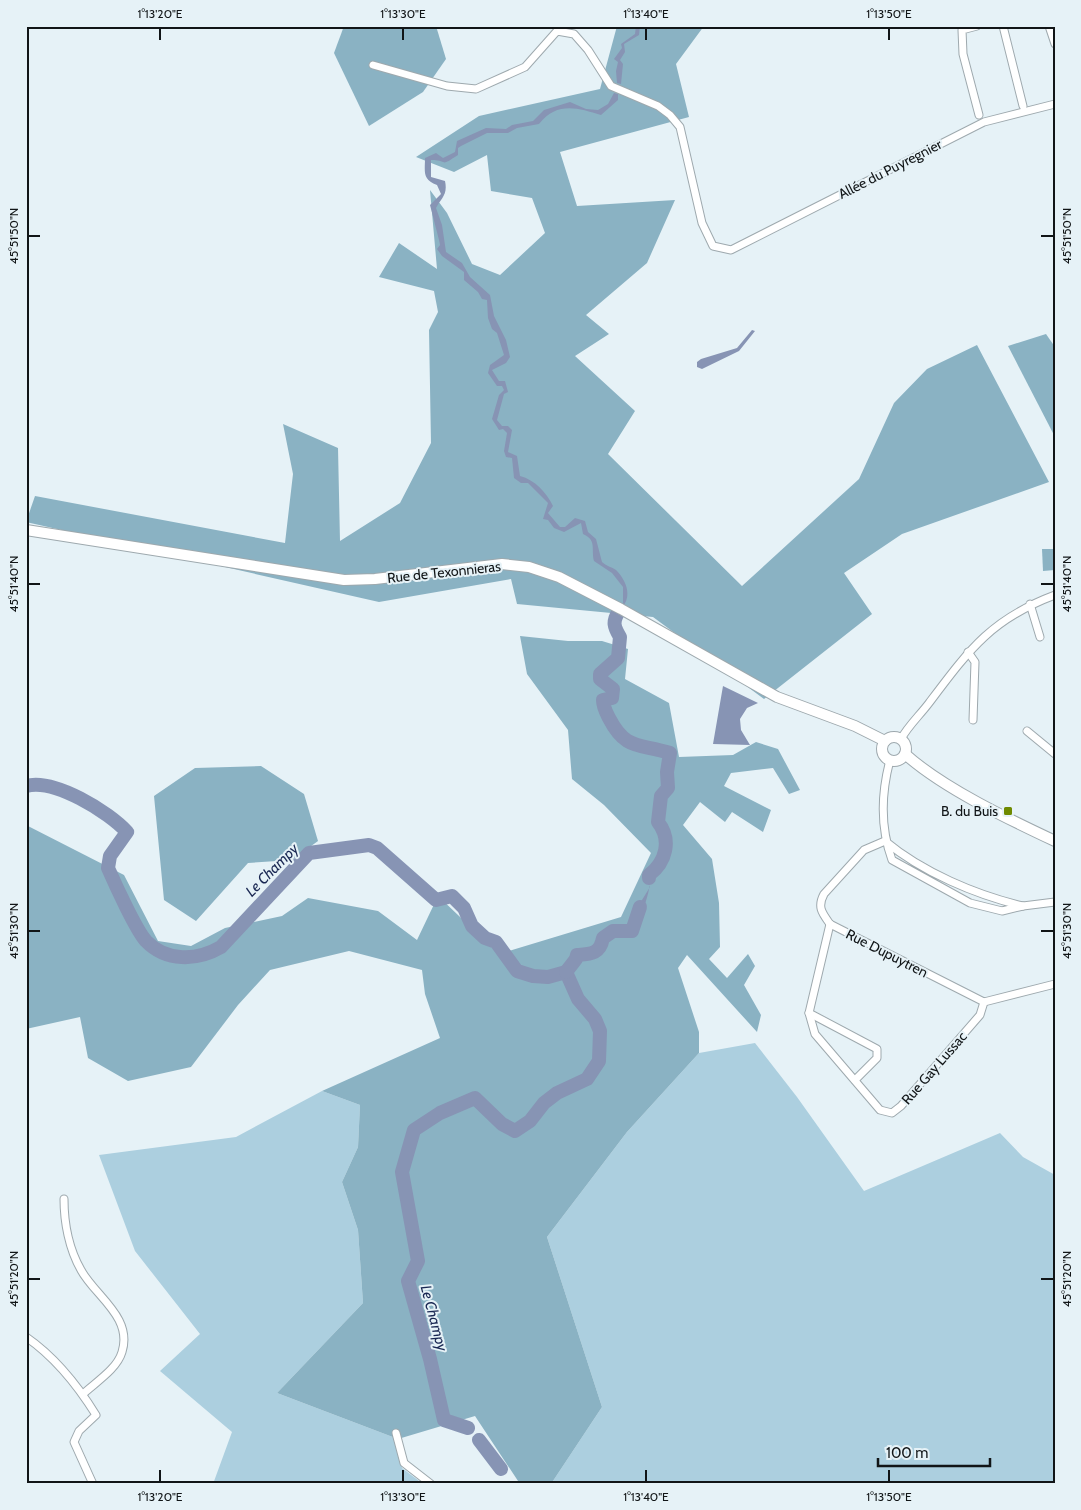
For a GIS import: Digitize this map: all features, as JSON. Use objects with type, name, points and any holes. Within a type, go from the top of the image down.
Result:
[{"type":"main road","name":"Rue de Texonnieras","points":[[26,530],[344,580],[375,579],[502,564],[529,568],[559,577],[612,604],[777,697],[855,726],[885,741]]},
{"type":"main road","points":[[892,737],[901,739],[906,746],[905,754],[899,760],[890,760],[882,752],[885,741],[892,737]]},
{"type":"main road","points":[[905,754],[921,769],[947,785],[1055,841]]},
{"type":"street","points":[[977,26],[962,30],[963,54],[979,115]]},
{"type":"street","points":[[1003,26],[1023,106]]},
{"type":"street","points":[[1050,26],[1055,44]]},
{"type":"street","name":"Allée du Puyregnier","points":[[374,65],[448,86],[476,89],[524,67],[557,30],[574,34],[588,50],[611,86],[658,106],[670,115],[680,127],[702,223],[713,246],[731,250],[984,122],[1055,104]]},
{"type":"street","points":[[901,739],[968,652],[996,625],[1030,604],[1055,595]]},
{"type":"street","points":[[1030,604],[1040,636]]},
{"type":"street","points":[[968,652],[975,662],[972,720]]},
{"type":"street","points":[[1027,731],[1055,754]]},
{"type":"street","points":[[890,760],[883,805],[885,840],[892,860],[970,903],[1002,911],[1055,902]]},
{"type":"street","points":[[885,840],[898,852],[968,890],[1023,906]]},
{"type":"street","name":"Rue Dupuytren","points":[[885,840],[864,850],[824,894],[820,901],[820,910],[830,924],[984,1002]]},
{"type":"street","points":[[830,924],[809,1013],[877,1049],[877,1058],[855,1080]]},
{"type":"street","points":[[984,1002],[1055,984]]},
{"type":"street","name":"Rue Gay Lussac","points":[[809,1013],[815,1034],[880,1110],[892,1113],[901,1106],[980,1014],[984,1002]]},
{"type":"street","points":[[64,1199],[64,1222],[81,1270],[117,1315],[123,1337],[122,1352],[113,1367],[83,1394]]},
{"type":"street","points":[[26,1338],[43,1350],[83,1394],[96,1415],[79,1431],[74,1442],[93,1484]]},
{"type":"street","points":[[396,1433],[404,1463],[431,1484]]},
{"type":"shaded area","points":[[344,26],[436,26],[446,59],[423,92],[369,126],[334,53]]},
{"type":"shaded area","points":[[617,26],[704,26],[676,64],[689,117],[560,152],[577,206],[675,200],[647,263],[586,315],[609,334],[575,356],[635,411],[608,454],[742,586],[859,479],[894,403],[927,369],[977,345],[1049,482],[902,534],[844,573],[872,614],[764,699],[653,617],[517,604],[511,579],[379,602],[26,522],[35,496],[285,543],[293,474],[283,424],[338,448],[340,541],[400,503],[431,443],[429,330],[438,312],[434,291],[379,277],[399,243],[437,269],[430,190],[447,213],[472,264],[500,275],[545,233],[532,198],[491,191],[487,155],[454,172],[416,157],[479,116],[600,89]]},
{"type":"shaded area","points":[[636,26],[640,26],[639,35],[624,44],[625,52],[620,60],[623,64],[621,84],[617,83],[616,71],[618,62],[614,59],[622,48],[621,44],[635,34]]},
{"type":"shaded area","points":[[614,93],[618,94],[618,100],[601,115],[584,110],[560,109],[546,117],[539,124],[517,128],[508,133],[487,133],[458,148],[458,155],[448,161],[431,160],[431,177],[445,181],[446,186],[444,196],[436,208],[442,225],[446,252],[462,263],[470,277],[490,295],[494,316],[506,340],[510,357],[506,363],[492,370],[499,381],[505,381],[508,392],[504,394],[497,420],[502,426],[508,426],[512,430],[508,452],[517,456],[520,476],[540,487],[547,496],[553,506],[548,513],[560,527],[565,527],[575,518],[585,521],[588,532],[596,539],[602,562],[616,570],[623,578],[627,588],[627,597],[623,606],[623,587],[612,573],[594,561],[592,542],[583,534],[581,523],[564,532],[554,528],[548,520],[543,519],[548,503],[528,483],[521,483],[514,478],[512,458],[506,457],[504,451],[507,433],[503,429],[499,430],[492,419],[499,395],[504,390],[502,386],[497,386],[488,373],[490,365],[504,355],[497,333],[492,329],[488,318],[487,300],[482,299],[478,292],[464,280],[464,272],[442,256],[437,249],[440,245],[430,205],[441,194],[437,185],[432,183],[425,174],[425,158],[436,153],[443,158],[455,152],[457,141],[486,128],[506,129],[512,125],[533,121],[544,110],[570,102],[586,109],[598,110],[608,104]]},
{"type":"shaded area","points":[[752,330],[755,331],[739,351],[702,369],[697,367],[697,362],[701,359],[737,348]]},
{"type":"shaded area","points":[[1046,334],[1055,347],[1055,437],[1008,346]]},
{"type":"shaded area","points":[[1042,549],[1055,549],[1055,570],[1043,571]]},
{"type":"shaded area","points":[[616,615],[616,625],[622,634],[619,644],[620,637],[614,628]]},
{"type":"shaded area","points":[[520,636],[568,641],[602,641],[628,649],[625,679],[669,703],[679,757],[733,755],[756,742],[778,749],[800,790],[789,794],[773,768],[731,773],[724,786],[771,810],[763,832],[732,812],[725,822],[700,802],[683,825],[712,859],[719,903],[720,947],[709,959],[727,978],[748,954],[755,966],[744,985],[761,1015],[757,1032],[687,955],[678,968],[699,1032],[699,1053],[627,1132],[547,1237],[602,1407],[551,1484],[520,1484],[475,1416],[398,1439],[277,1393],[363,1303],[358,1230],[342,1182],[358,1147],[360,1105],[322,1091],[440,1038],[425,994],[422,970],[349,951],[270,970],[238,1005],[191,1067],[128,1081],[88,1058],[80,1017],[26,1029],[26,825],[124,875],[158,941],[191,946],[225,928],[282,916],[308,898],[378,911],[417,940],[438,896],[499,954],[621,917],[651,853],[604,805],[572,779],[568,730],[527,674]]},
{"type":"shaded area","points":[[619,646],[621,659],[605,671],[602,678],[614,685],[618,694],[616,699],[606,702],[612,721],[617,730],[630,740],[670,750],[674,754],[668,760],[670,753],[628,741],[621,736],[615,729],[605,709],[603,700],[612,698],[614,694],[613,689],[600,679],[600,674],[618,658]]},
{"type":"shaded area","points":[[723,686],[758,703],[747,708],[740,719],[741,730],[750,745],[713,744]]},
{"type":"shaded area","points":[[668,761],[671,787],[663,800],[660,810],[661,825],[668,829],[667,848],[661,867],[651,876],[650,885],[649,875],[660,866],[667,842],[665,831],[658,822],[661,796],[668,788]]},
{"type":"shaded area","points":[[261,766],[304,794],[318,841],[292,860],[248,863],[196,921],[164,900],[154,796],[195,768]]},
{"type":"shaded area","points":[[649,888],[642,915],[632,933],[614,933],[603,941],[605,946],[592,957],[578,956],[571,973],[575,987],[597,1016],[604,1033],[600,1065],[582,1084],[558,1095],[545,1104],[523,1130],[512,1133],[501,1126],[502,1123],[514,1130],[521,1129],[552,1096],[586,1079],[599,1061],[600,1031],[595,1019],[578,999],[566,972],[577,955],[597,951],[606,935],[617,932],[632,931],[642,900]]},
{"type":"shaded area","points":[[755,1043],[797,1097],[864,1191],[1000,1133],[1023,1157],[1055,1175],[1055,1484],[551,1484],[602,1407],[547,1237],[627,1132],[699,1053]]},
{"type":"shaded area","points":[[322,1091],[360,1105],[358,1147],[342,1182],[358,1230],[363,1303],[277,1393],[398,1439],[402,1468],[423,1484],[213,1484],[232,1432],[160,1371],[200,1334],[135,1251],[99,1155],[236,1137]]},
{"type":"waterway","points":[[619,611],[615,621],[615,627],[620,637],[618,658],[600,674],[600,679],[613,689],[612,698],[603,700],[605,709],[615,729],[628,741],[670,753],[667,772],[668,788],[661,796],[658,822],[665,836],[665,850],[660,864],[649,875],[649,878]]},
{"type":"waterway","name":"Le Champy","points":[[26,786],[38,785],[66,792],[108,815],[127,832],[110,856],[108,868],[142,935],[154,948],[163,953],[172,956],[192,957],[212,952],[221,947],[309,853],[369,845],[377,848],[436,900],[452,896],[464,908],[472,926],[485,938],[496,942],[517,971],[533,976],[548,977],[566,972],[578,999],[595,1019],[600,1031],[599,1061],[587,1079],[557,1093],[544,1103],[530,1121],[515,1131],[502,1124],[475,1098],[440,1113],[414,1130],[402,1172],[418,1261],[408,1281],[430,1359],[444,1420],[468,1428]]},
{"type":"waterway","points":[[566,972],[577,955],[594,952],[600,947],[603,938],[613,931],[632,931],[640,907]]},
{"type":"waterway","name":"Le Champy","points":[[479,1440],[501,1469]]},
{"type":"place","name":"B. du Buis","points":[[1008,811]]}]
